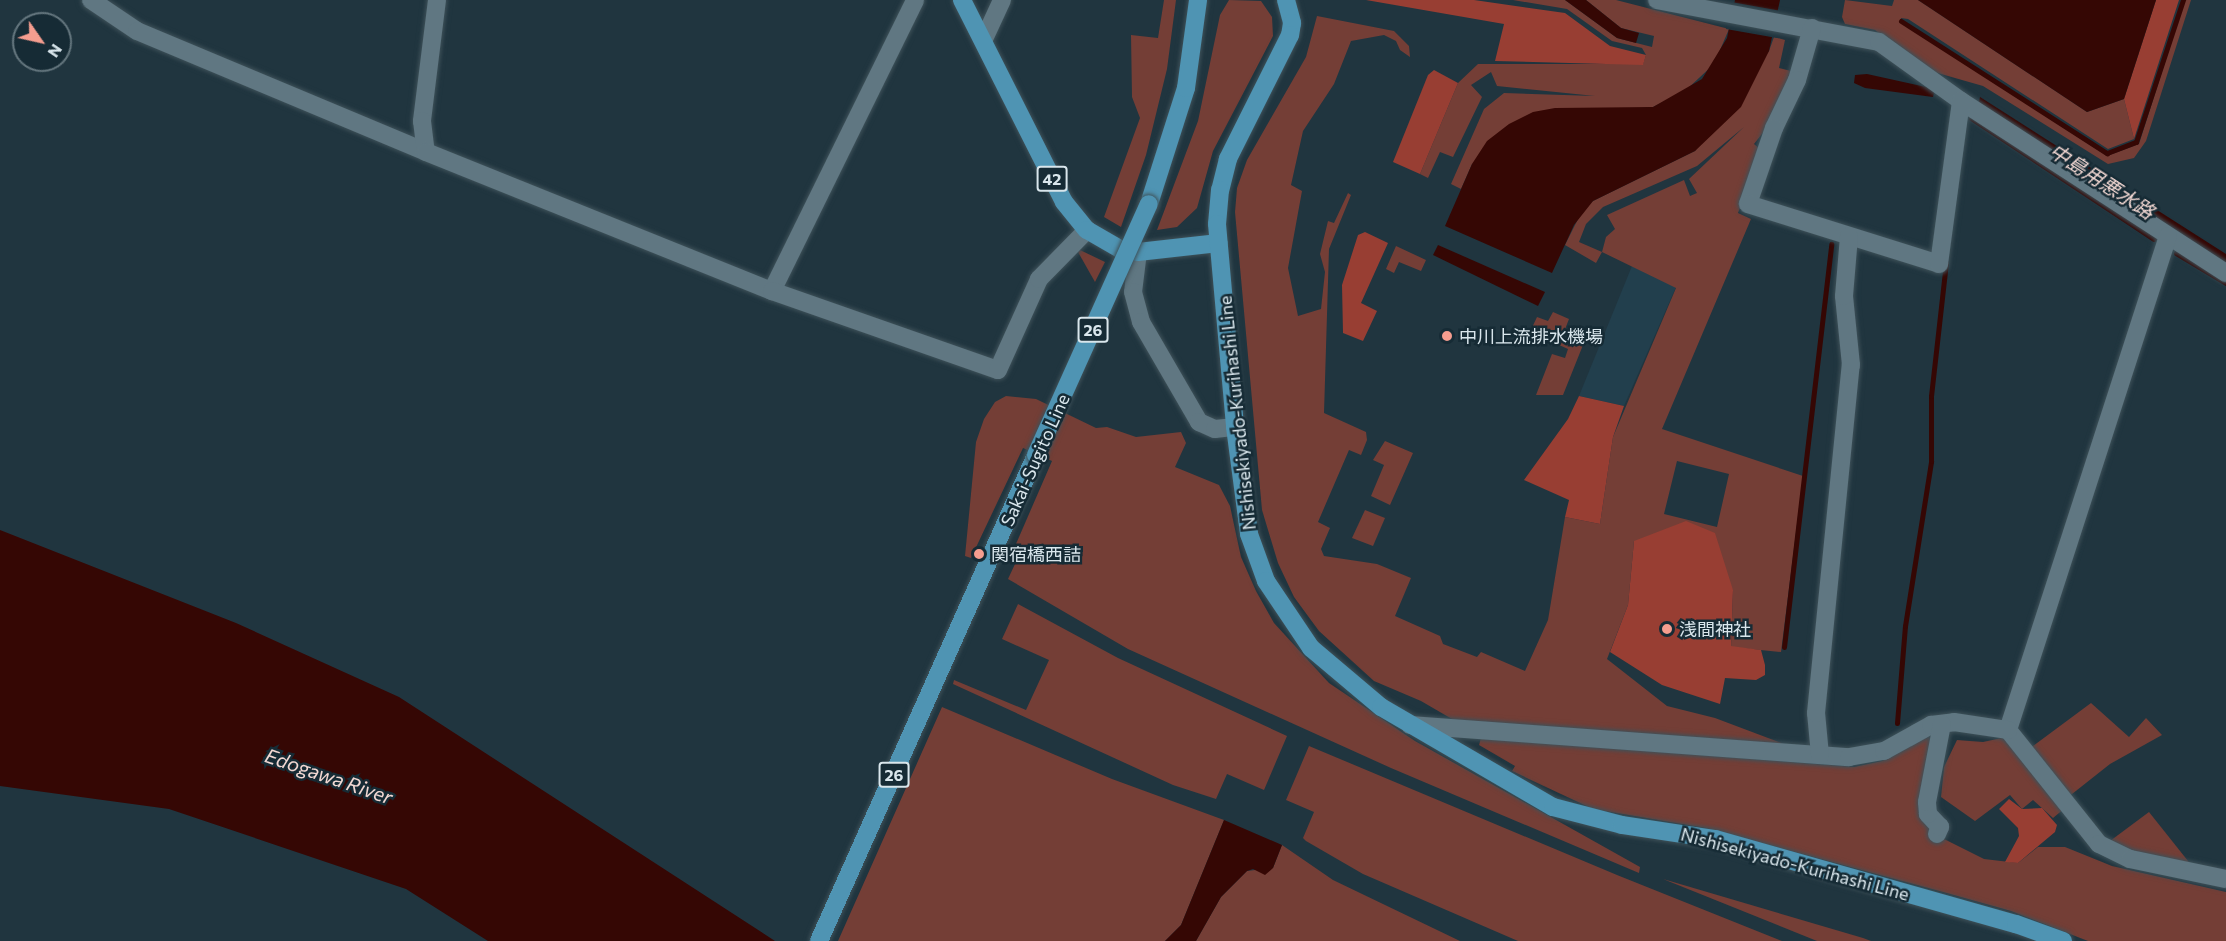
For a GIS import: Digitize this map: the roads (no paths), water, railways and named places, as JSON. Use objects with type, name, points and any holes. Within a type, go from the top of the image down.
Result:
[{"type":"main road","name":"42","points":[[962,0],[984,39],[1059,194],[1086,230],[1120,249],[1138,252],[1218,243]]},
{"type":"main road","name":"Sakai-Sugito Line","points":[[819,941],[1149,204],[1186,88],[1198,0]]},
{"type":"main road","name":"Nishisekiyado-Kurihashi Line","points":[[1286,0],[1292,23],[1290,35],[1238,135],[1223,175],[1217,207],[1218,243],[1235,427],[1249,534],[1266,581],[1280,606],[1331,669],[1410,725],[1553,807],[1622,825],[1715,839],[2016,924],[2063,941]]},
{"type":"street","points":[[91,0],[137,31],[426,152],[772,291],[998,370],[1039,279],[1086,230]]},
{"type":"street","points":[[426,152],[422,122],[437,0]]},
{"type":"street","points":[[772,291],[915,0]]},
{"type":"street","points":[[984,39],[1002,0]]},
{"type":"street","points":[[1657,0],[1880,42],[1961,101],[2226,273]]},
{"type":"street","points":[[1812,28],[1797,80],[1774,128],[1748,204],[1939,264],[1961,101]]},
{"type":"street","points":[[1820,755],[1816,713],[1851,365],[1844,296],[1849,236]]},
{"type":"street","points":[[2008,730],[2168,236]]},
{"type":"street","points":[[1138,252],[1133,292],[1141,322],[1199,422],[1215,429],[1235,427]]},
{"type":"street","points":[[1937,834],[1940,827],[1928,814],[1927,802],[1942,724]]},
{"type":"street","points":[[1410,725],[1820,755],[1866,756],[1884,751],[1931,725],[2008,730],[2099,844],[2130,859],[2226,879]]},
{"type":"water","points":[[1565,0],[1586,0],[1621,28],[1639,33],[1636,43],[1617,38]]},
{"type":"water","points":[[1735,0],[1780,0],[1769,51],[1741,107],[1695,151],[1593,201],[1574,225],[1552,273],[1445,226],[1472,164],[1487,141],[1509,124],[1533,112],[1555,108],[1653,107],[1702,79],[1727,38]]},
{"type":"water","points":[[1918,0],[2156,0],[2124,99],[2087,112]]},
{"type":"water","points":[[1867,74],[1935,89],[1933,97],[1865,88],[1854,83],[1855,75]]},
{"type":"water","name":"中島用悪水路","points":[[1980,97],[2226,254],[2226,266],[1978,106]]},
{"type":"water","points":[[1438,245],[1545,292],[1538,306],[1433,255]]},
{"type":"water","name":"Edogawa River","points":[[0,530],[236,623],[399,697],[775,941],[488,941],[406,889],[169,809],[0,786]]},
{"type":"water","points":[[1224,820],[1282,845],[1273,868],[1265,875],[1253,869],[1247,871],[1221,897],[1196,941],[1165,941],[1181,925]]},
{"type":"waterway","points":[[1901,21],[2107,153],[2136,142],[2183,0]]},
{"type":"waterway","name":"中島用悪水路","points":[[1971,118],[2154,239]]},
{"type":"waterway","points":[[1784,647],[1831,244]]},
{"type":"waterway","points":[[2176,253],[2226,283]]},
{"type":"waterway","points":[[1897,723],[1905,626],[1931,461],[1931,396],[1946,263]]},
{"type":"place","name":"中川上流排水機場","points":[[1447,336]]},
{"type":"place","name":"関宿橋西詰","points":[[979,554]]},
{"type":"place","name":"浅間神社","points":[[1667,629]]}]
